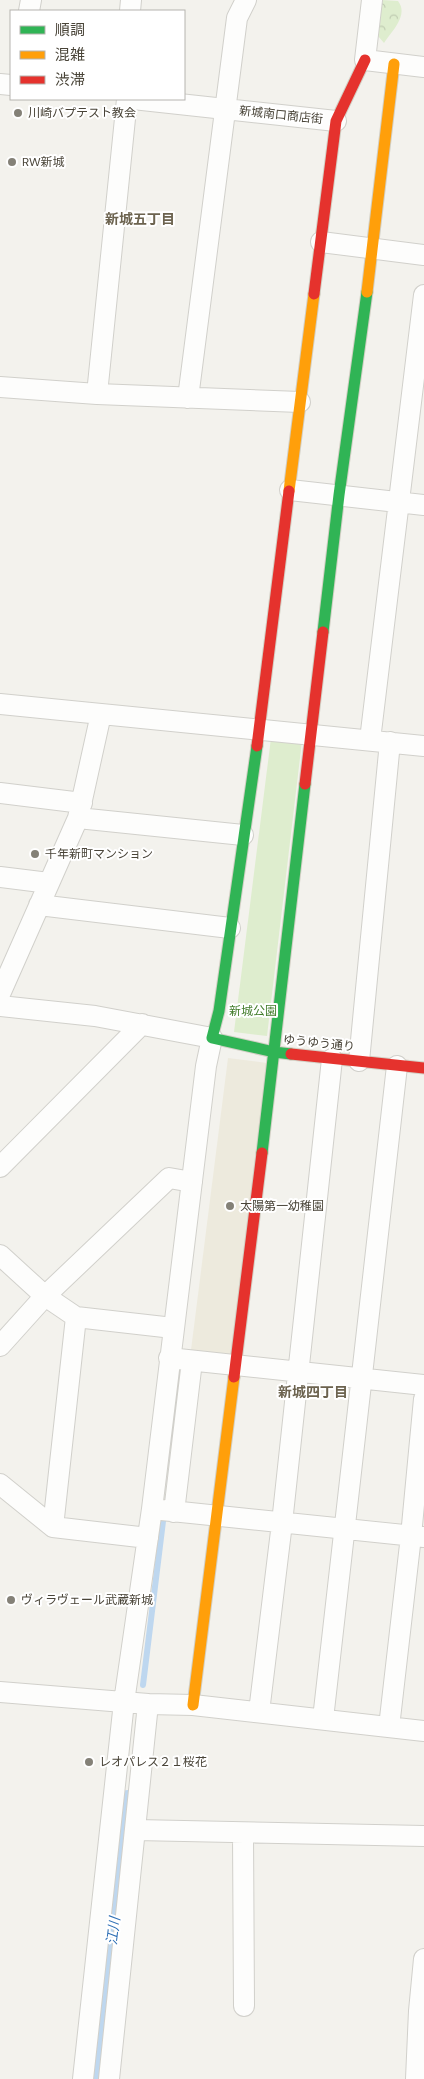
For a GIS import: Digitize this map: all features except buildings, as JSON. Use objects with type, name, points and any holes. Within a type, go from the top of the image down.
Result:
[{"type":"street","name":"新城南口商店街","points":[[225,109],[237,18],[246,0]]},
{"type":"street","points":[[83,2079],[124,1702],[152,1509],[206,1066],[219,1011],[259,728],[336,121],[365,60],[372,0]]},
{"type":"street","points":[[365,60],[424,67]]},
{"type":"street","points":[[193,1705],[218,1516],[274,1052],[339,495],[373,248],[394,64]]},
{"type":"street","points":[[97,394],[127,100]]},
{"type":"street","name":"新城南口商店街","points":[[142,100],[336,121]]},
{"type":"street","points":[[188,398],[225,109]]},
{"type":"street","points":[[321,242],[424,255]]},
{"type":"street","points":[[370,740],[424,294]]},
{"type":"street","points":[[0,387],[97,394],[300,402]]},
{"type":"street","points":[[290,490],[424,505]]},
{"type":"street","points":[[0,704],[259,728],[424,746]]},
{"type":"street","points":[[0,994],[80,810],[101,714]]},
{"type":"street","points":[[358,1061],[390,742]]},
{"type":"street","points":[[0,794],[80,810],[243,835]]},
{"type":"street","points":[[0,877],[49,883]]},
{"type":"street","points":[[39,905],[230,928]]},
{"type":"street","points":[[0,1006],[95,1016],[212,1038]]},
{"type":"street","points":[[0,1167],[142,1024]]},
{"type":"street","name":"ゆうゆう通り","points":[[212,1038],[274,1052],[424,1068]]},
{"type":"street","points":[[259,1712],[282,1523],[332,1059]]},
{"type":"street","points":[[323,1719],[360,1378],[398,1066]]},
{"type":"street","points":[[0,1346],[45,1296],[169,1178],[192,1182]]},
{"type":"street","points":[[0,1255],[45,1296],[76,1318],[173,1328]]},
{"type":"street","points":[[53,1527],[76,1318]]},
{"type":"street","points":[[170,1358],[424,1385]]},
{"type":"street","points":[[174,1512],[192,1361]]},
{"type":"street","points":[[389,1727],[418,1537],[424,1399]]},
{"type":"street","points":[[0,1484],[53,1527],[148,1538]]},
{"type":"street","points":[[152,1509],[418,1537]]},
{"type":"street","points":[[0,1692],[148,1704],[193,1705],[424,1731]]},
{"type":"street","points":[[109,2079],[148,1704]]},
{"type":"street","points":[[136,1830],[243,1834],[424,1836]]},
{"type":"street","points":[[243,1834],[244,2006]]},
{"type":"street","points":[[416,2079],[418,2011],[424,1959]]},
{"type":"shaded area","name":"太陽第一幼稚園","points":[[228,1058],[267,1063],[232,1355],[191,1350]]},
{"type":"green space","points":[[382,0],[398,1],[402,12],[398,23],[384,43],[378,36]]},
{"type":"green space","name":"新城公園","points":[[271,738],[302,741],[267,1036],[234,1032]]},
{"type":"waterway","points":[[143,1685],[164,1513]]},
{"type":"waterway","name":"江川","points":[[95,2079],[128,1808]]},
{"type":"traffic: fast","points":[[323,632],[339,495],[367,292]]},
{"type":"traffic: fast","points":[[257,746],[219,1011],[212,1038],[291,1054]]},
{"type":"traffic: fast","points":[[262,1153],[305,784]]},
{"type":"traffic: slow","points":[[367,292],[394,64]]},
{"type":"traffic: slow","points":[[289,491],[314,294]]},
{"type":"traffic: slow","points":[[193,1705],[234,1377]]},
{"type":"traffic: jam","points":[[314,294],[336,121],[365,60]]},
{"type":"traffic: jam","points":[[257,746],[289,491]]},
{"type":"traffic: jam","points":[[305,784],[323,632]]},
{"type":"traffic: jam","points":[[291,1054],[424,1068]]},
{"type":"traffic: jam","points":[[234,1377],[262,1153]]},
{"type":"place","name":"川崎バプテスト教会","points":[[18,113]]},
{"type":"place","name":"RW新城","points":[[12,162]]},
{"type":"place","name":"千年新町マンション","points":[[35,854]]},
{"type":"place","name":"太陽第一幼稚園","points":[[230,1206]]},
{"type":"place","name":"ヴィラヴェール武蔵新城","points":[[11,1600]]},
{"type":"place","name":"レオパレス２１桜花","points":[[89,1762]]},
{"type":"district","name":"新城五丁目","points":[[140,219]]},
{"type":"district","name":"新城四丁目","points":[[313,1392]]}]
